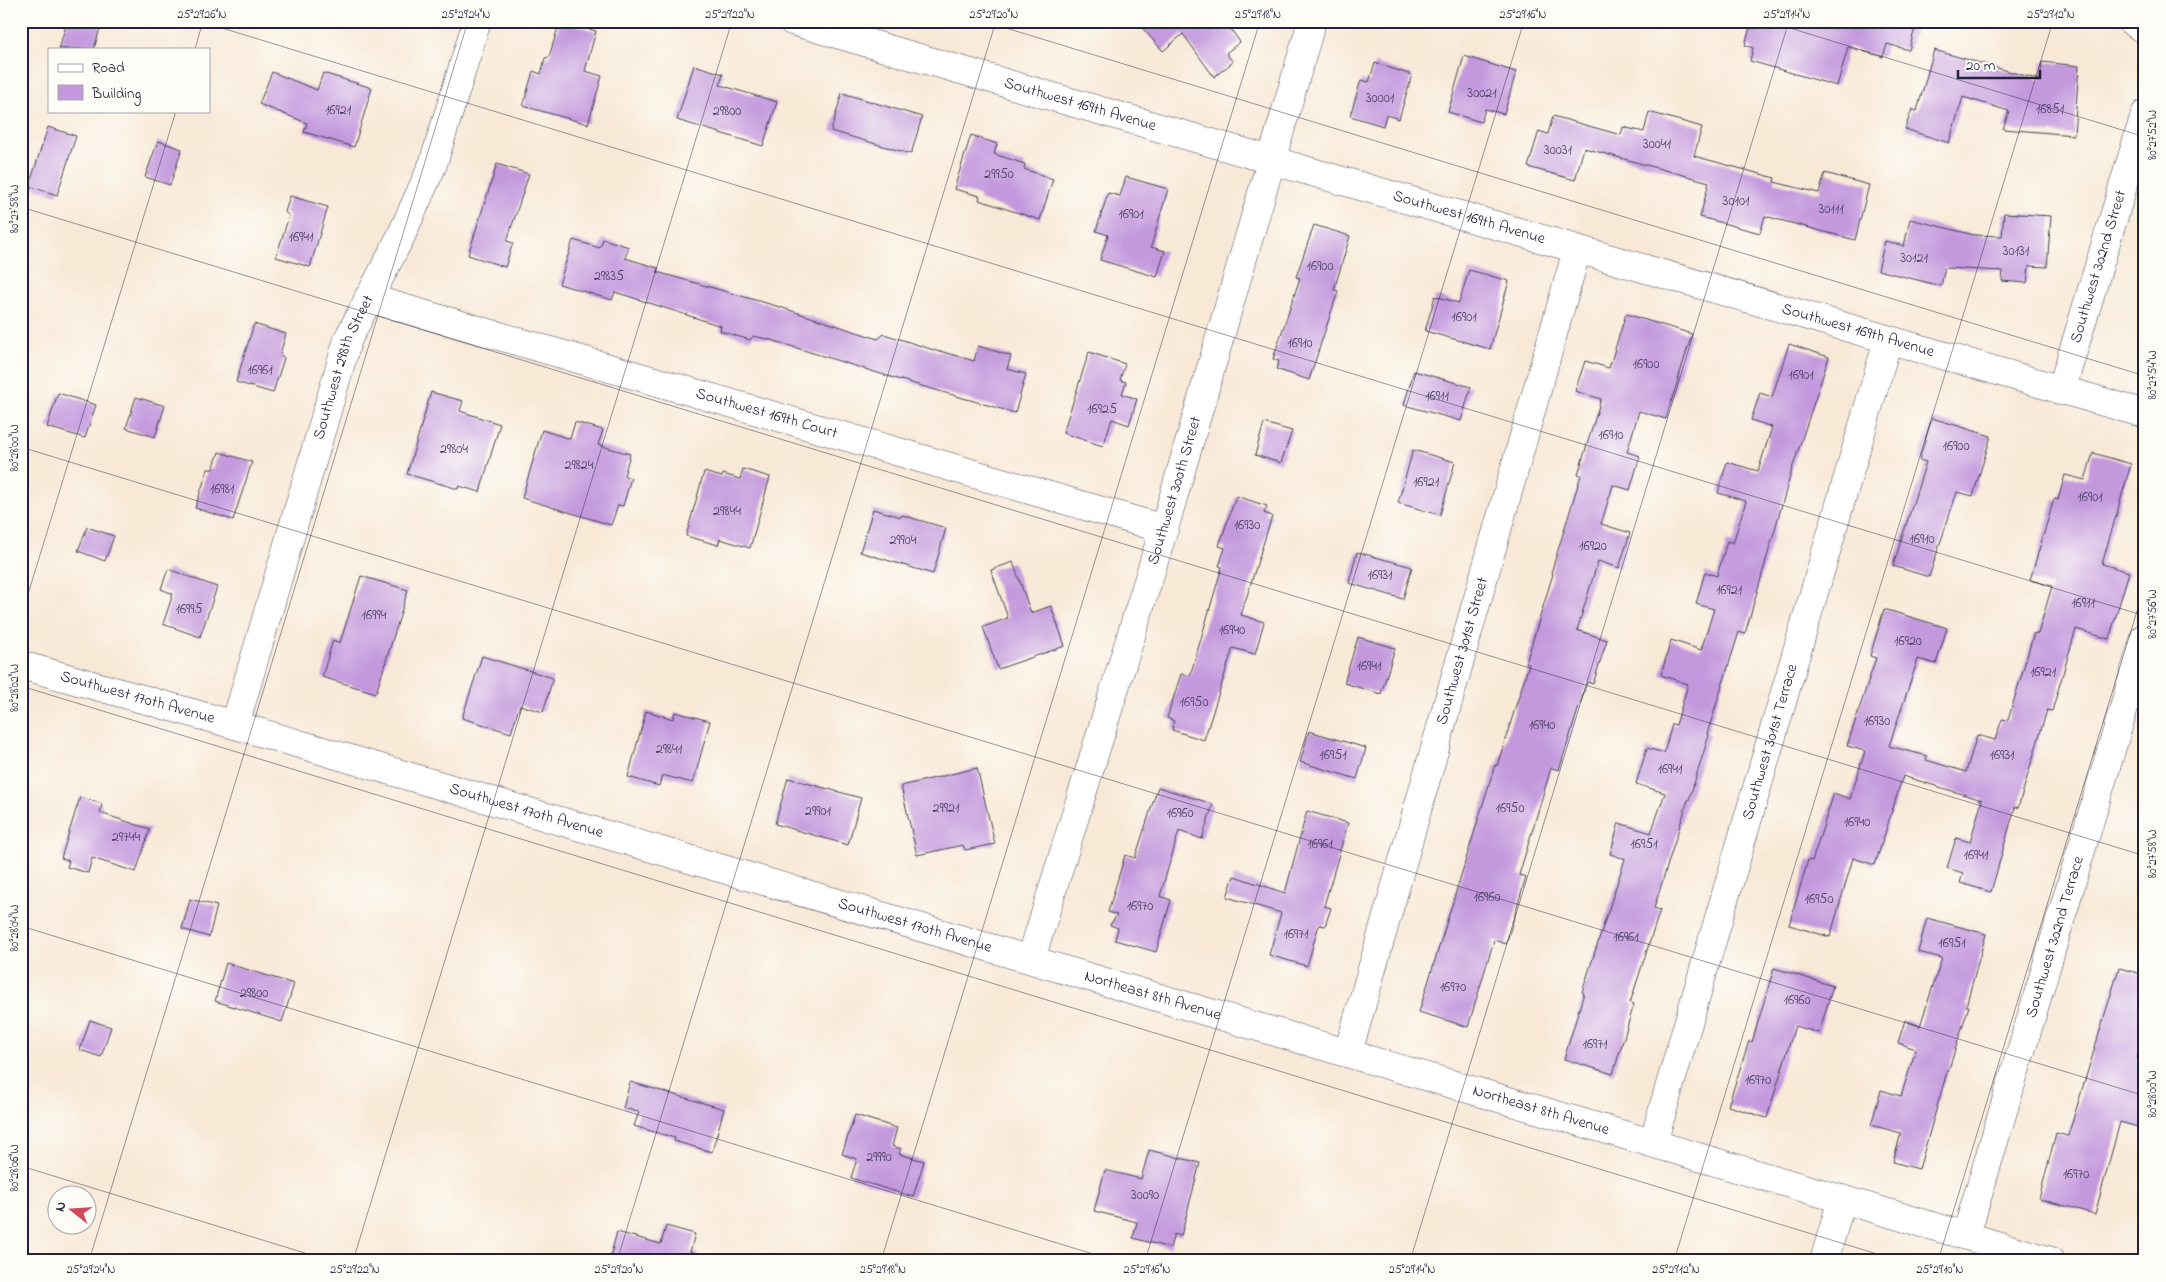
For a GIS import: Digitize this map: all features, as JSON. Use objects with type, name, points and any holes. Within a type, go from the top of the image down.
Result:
[{"type":"street","name":"Southwest 298th Street","points":[[235,725],[348,339],[401,236],[433,164],[477,21]]},
{"type":"street","name":"Southwest 169th Avenue","points":[[792,21],[2145,414]]},
{"type":"street","name":"Southwest 300th Street","points":[[1031,959],[1164,529],[1312,21]]},
{"type":"street","points":[[2131,21],[2145,30]]},
{"type":"street","name":"Southwest 302nd Street","points":[[2061,390],[2145,114]]},
{"type":"street","name":"Southwest 301st Street","points":[[1348,1053],[1577,250]]},
{"type":"street","name":"Southwest 169th Court","points":[[368,298],[1164,529]]},
{"type":"street","name":"Southwest 301st Terrace","points":[[1653,1143],[1888,340]]},
{"type":"street","name":"Southwest 302nd Terrace","points":[[1966,1236],[2145,637]]},
{"type":"street","name":"Southwest 170th Avenue","points":[[21,665],[235,725],[1031,959]]},
{"type":"street","name":"Northeast 8th Avenue","points":[[1031,959],[2051,1261]]},
{"type":"street","points":[[1824,1261],[1842,1199]]},
{"type":"building","points":[[67,21],[102,21],[94,48],[59,48]]},
{"type":"building","points":[[560,21],[596,31],[585,71],[602,76],[588,124],[523,106],[533,71],[541,74],[545,58],[549,57]]},
{"type":"building","points":[[1136,21],[1225,21],[1240,42],[1226,53],[1233,62],[1214,77],[1183,34],[1163,51]]},
{"type":"building","points":[[1752,21],[1917,21],[1909,50],[1887,44],[1883,57],[1848,47],[1837,86],[1750,61],[1753,48],[1745,45]]},
{"type":"building","points":[[1934,50],[2040,80],[2042,62],[2079,66],[2074,135],[2003,129],[2009,111],[1963,97],[1949,143],[1905,129],[1912,109],[1917,111]]},
{"type":"building","points":[[1464,56],[1516,72],[1504,114],[1485,109],[1481,122],[1448,112]]},
{"type":"building","points":[[1375,63],[1412,75],[1399,119],[1386,115],[1383,126],[1350,116],[1361,80],[1369,82]]},
{"type":"building","points":[[694,65],[723,74],[720,85],[777,102],[763,146],[677,120]]},
{"type":"building","points":[[272,72],[317,90],[323,73],[372,88],[354,147],[304,132],[307,123],[259,104]]},
{"type":"building","points":[[842,93],[922,117],[911,154],[831,131]]},
{"type":"building","points":[[1649,112],[1702,127],[1694,156],[1775,178],[1774,182],[1819,193],[1825,173],[1869,185],[1855,240],[1765,216],[1760,233],[1700,217],[1709,182],[1584,148],[1575,180],[1528,167],[1539,131],[1548,134],[1553,116],[1621,135],[1623,127],[1644,132]]},
{"type":"building","points":[[48,127],[76,136],[57,195],[29,186]]},
{"type":"building","points":[[971,135],[997,144],[994,154],[1025,164],[1024,169],[1053,179],[1040,220],[979,200],[980,196],[954,189]]},
{"type":"building","points":[[158,141],[182,149],[170,185],[145,177]]},
{"type":"building","points":[[497,164],[529,174],[507,241],[513,243],[505,267],[468,255]]},
{"type":"building","points":[[1126,177],[1168,189],[1151,247],[1165,251],[1157,277],[1100,260],[1108,235],[1096,231],[1108,193],[1120,196]]},
{"type":"building","points":[[290,196],[328,207],[310,267],[276,257],[289,216],[285,212]]},
{"type":"building","points":[[2004,213],[2051,216],[2047,267],[2029,266],[2027,283],[2002,281],[2003,271],[1945,268],[1941,286],[1878,270],[1885,241],[1904,246],[1910,219],[1974,235],[2002,236]]},
{"type":"building","points":[[1314,225],[1350,236],[1334,290],[1338,291],[1309,380],[1276,369],[1279,361],[1273,359],[1300,278],[1296,277]]},
{"type":"building","points":[[603,239],[629,247],[625,258],[658,268],[657,272],[780,307],[878,339],[884,334],[974,361],[978,346],[1011,356],[1007,369],[1026,374],[1015,413],[771,340],[753,336],[750,340],[720,331],[721,326],[615,292],[612,300],[559,284],[573,240],[600,248]]},
{"type":"building","points":[[1469,270],[1509,281],[1490,349],[1425,331],[1435,296],[1459,303]]},
{"type":"building","points":[[1626,314],[1692,334],[1666,419],[1639,411],[1627,452],[1640,456],[1630,490],[1613,485],[1601,524],[1630,533],[1619,568],[1598,561],[1577,630],[1607,640],[1593,684],[1587,682],[1559,770],[1551,768],[1519,875],[1526,877],[1506,944],[1494,940],[1468,1027],[1419,1012],[1495,765],[1497,766],[1529,664],[1526,663],[1553,574],[1551,573],[1581,475],[1578,474],[1601,399],[1575,391],[1585,361],[1609,368]]},
{"type":"building","points":[[254,324],[286,334],[280,354],[284,358],[273,393],[236,382]]},
{"type":"building","points":[[1789,344],[1829,357],[1793,466],[1745,634],[1739,632],[1707,734],[1709,735],[1689,800],[1654,908],[1660,910],[1630,1003],[1634,1004],[1613,1074],[1564,1059],[1584,993],[1582,992],[1625,859],[1610,854],[1619,823],[1651,833],[1665,793],[1636,784],[1647,748],[1664,753],[1672,724],[1676,725],[1688,684],[1661,675],[1671,640],[1701,650],[1714,609],[1696,604],[1705,572],[1717,576],[1727,541],[1733,543],[1746,501],[1718,493],[1727,462],[1758,471],[1772,427],[1751,420],[1760,393],[1772,397]]},
{"type":"building","points":[[1089,352],[1125,364],[1120,380],[1126,382],[1122,394],[1137,399],[1129,425],[1112,419],[1103,446],[1063,433]]},
{"type":"building","points":[[1414,371],[1471,387],[1461,421],[1404,405]]},
{"type":"building","points":[[431,392],[463,401],[460,411],[500,424],[480,492],[459,486],[458,489],[407,474]]},
{"type":"building","points":[[58,393],[96,405],[85,438],[47,427]]},
{"type":"building","points":[[136,397],[165,406],[155,437],[126,428]]},
{"type":"building","points":[[1932,418],[1991,436],[1973,496],[1957,492],[1929,577],[1893,566],[1926,462],[1919,460]]},
{"type":"building","points":[[575,422],[603,430],[598,445],[630,454],[624,476],[631,478],[623,506],[618,505],[611,525],[522,498],[542,430],[570,439]]},
{"type":"building","points":[[1264,423],[1292,431],[1281,463],[1255,455]]},
{"type":"building","points":[[1413,450],[1455,462],[1440,515],[1398,503]]},
{"type":"building","points":[[219,452],[252,462],[233,520],[195,508],[208,469],[213,469]]},
{"type":"building","points":[[2093,453],[2131,464],[2102,564],[2129,572],[2109,639],[2076,629],[2052,711],[2047,710],[2018,808],[2015,807],[1991,892],[1960,883],[1963,873],[1947,868],[1956,838],[1970,842],[1982,800],[1903,776],[1875,865],[1853,858],[1830,937],[1789,925],[1808,860],[1812,861],[1834,793],[1850,799],[1865,751],[1847,746],[1876,658],[1870,656],[1884,609],[1947,628],[1936,664],[1918,659],[1889,746],[1927,756],[1926,760],[1966,772],[1977,735],[1995,740],[2002,719],[2008,720],[2034,633],[2038,634],[2052,586],[2030,580],[2054,499],[2058,500],[2065,475],[2085,480]]},
{"type":"building","points":[[743,469],[770,477],[750,548],[720,539],[718,545],[686,536],[704,472],[722,477],[723,474],[740,479]]},
{"type":"building","points":[[1236,496],[1267,506],[1264,513],[1272,516],[1241,615],[1264,622],[1255,654],[1233,648],[1204,740],[1172,730],[1174,721],[1167,718],[1181,674],[1190,676],[1222,567],[1219,566],[1225,548],[1219,546]]},
{"type":"building","points":[[873,509],[946,528],[933,574],[860,552]]},
{"type":"building","points":[[87,527],[114,536],[105,561],[78,551]]},
{"type":"building","points":[[1357,552],[1412,567],[1403,599],[1349,583]]},
{"type":"building","points":[[1013,562],[1031,613],[1051,606],[1065,646],[998,669],[983,627],[1008,618],[991,570]]},
{"type":"building","points":[[168,569],[217,587],[200,637],[163,624],[173,594],[161,589]]},
{"type":"building","points":[[361,576],[408,590],[376,693],[322,677],[333,640],[340,643]]},
{"type":"building","points":[[1358,637],[1395,648],[1381,694],[1344,683]]},
{"type":"building","points":[[482,656],[553,678],[543,712],[520,705],[511,733],[462,718]]},
{"type":"building","points":[[646,711],[673,719],[675,712],[710,721],[693,783],[662,775],[659,786],[628,777]]},
{"type":"building","points":[[1309,731],[1366,748],[1357,779],[1300,762]]},
{"type":"building","points":[[977,768],[995,844],[965,850],[963,845],[917,855],[901,786]]},
{"type":"building","points":[[788,778],[861,798],[848,845],[775,824]]},
{"type":"building","points":[[1158,787],[1213,804],[1202,839],[1179,831],[1160,896],[1171,900],[1156,952],[1115,940],[1118,928],[1110,925],[1117,915],[1108,912],[1125,855],[1135,858]]},
{"type":"building","points":[[80,797],[102,804],[100,813],[150,829],[136,872],[92,858],[88,873],[67,867],[69,861],[61,858]]},
{"type":"building","points":[[1307,811],[1348,823],[1324,906],[1331,908],[1325,926],[1319,925],[1307,966],[1269,955],[1281,913],[1227,897],[1234,876],[1285,893]]},
{"type":"building","points":[[190,899],[217,906],[209,937],[182,929]]},
{"type":"building","points":[[1927,918],[1986,934],[1966,1006],[1969,1006],[1947,1072],[1919,1169],[1893,1162],[1901,1133],[1871,1125],[1881,1090],[1901,1096],[1916,1049],[1898,1043],[1905,1020],[1920,1026],[1942,958],[1918,952]]},
{"type":"building","points":[[226,963],[294,984],[282,1022],[215,1001]]},
{"type":"building","points":[[1774,968],[1833,986],[1819,1033],[1795,1026],[1767,1118],[1728,1106],[1749,1041],[1752,1042]]},
{"type":"building","points":[[2119,968],[2145,975],[2145,1033],[2137,1058],[2145,1060],[2145,1129],[2120,1122],[2095,1214],[2039,1199],[2056,1133],[2068,1136]]},
{"type":"building","points":[[90,1020],[111,1027],[101,1057],[80,1050]]},
{"type":"building","points":[[630,1082],[724,1109],[712,1152],[674,1141],[675,1138],[634,1126],[639,1112],[623,1108]]},
{"type":"building","points":[[855,1115],[897,1128],[892,1146],[901,1149],[899,1154],[924,1161],[913,1197],[851,1178],[857,1159],[842,1154]]},
{"type":"building","points":[[1149,1150],[1200,1163],[1181,1236],[1174,1234],[1170,1248],[1133,1238],[1137,1222],[1094,1211],[1105,1170],[1141,1179]]},
{"type":"building","points":[[666,1226],[695,1234],[690,1252],[698,1254],[697,1261],[609,1261],[617,1232],[661,1244]]}]
